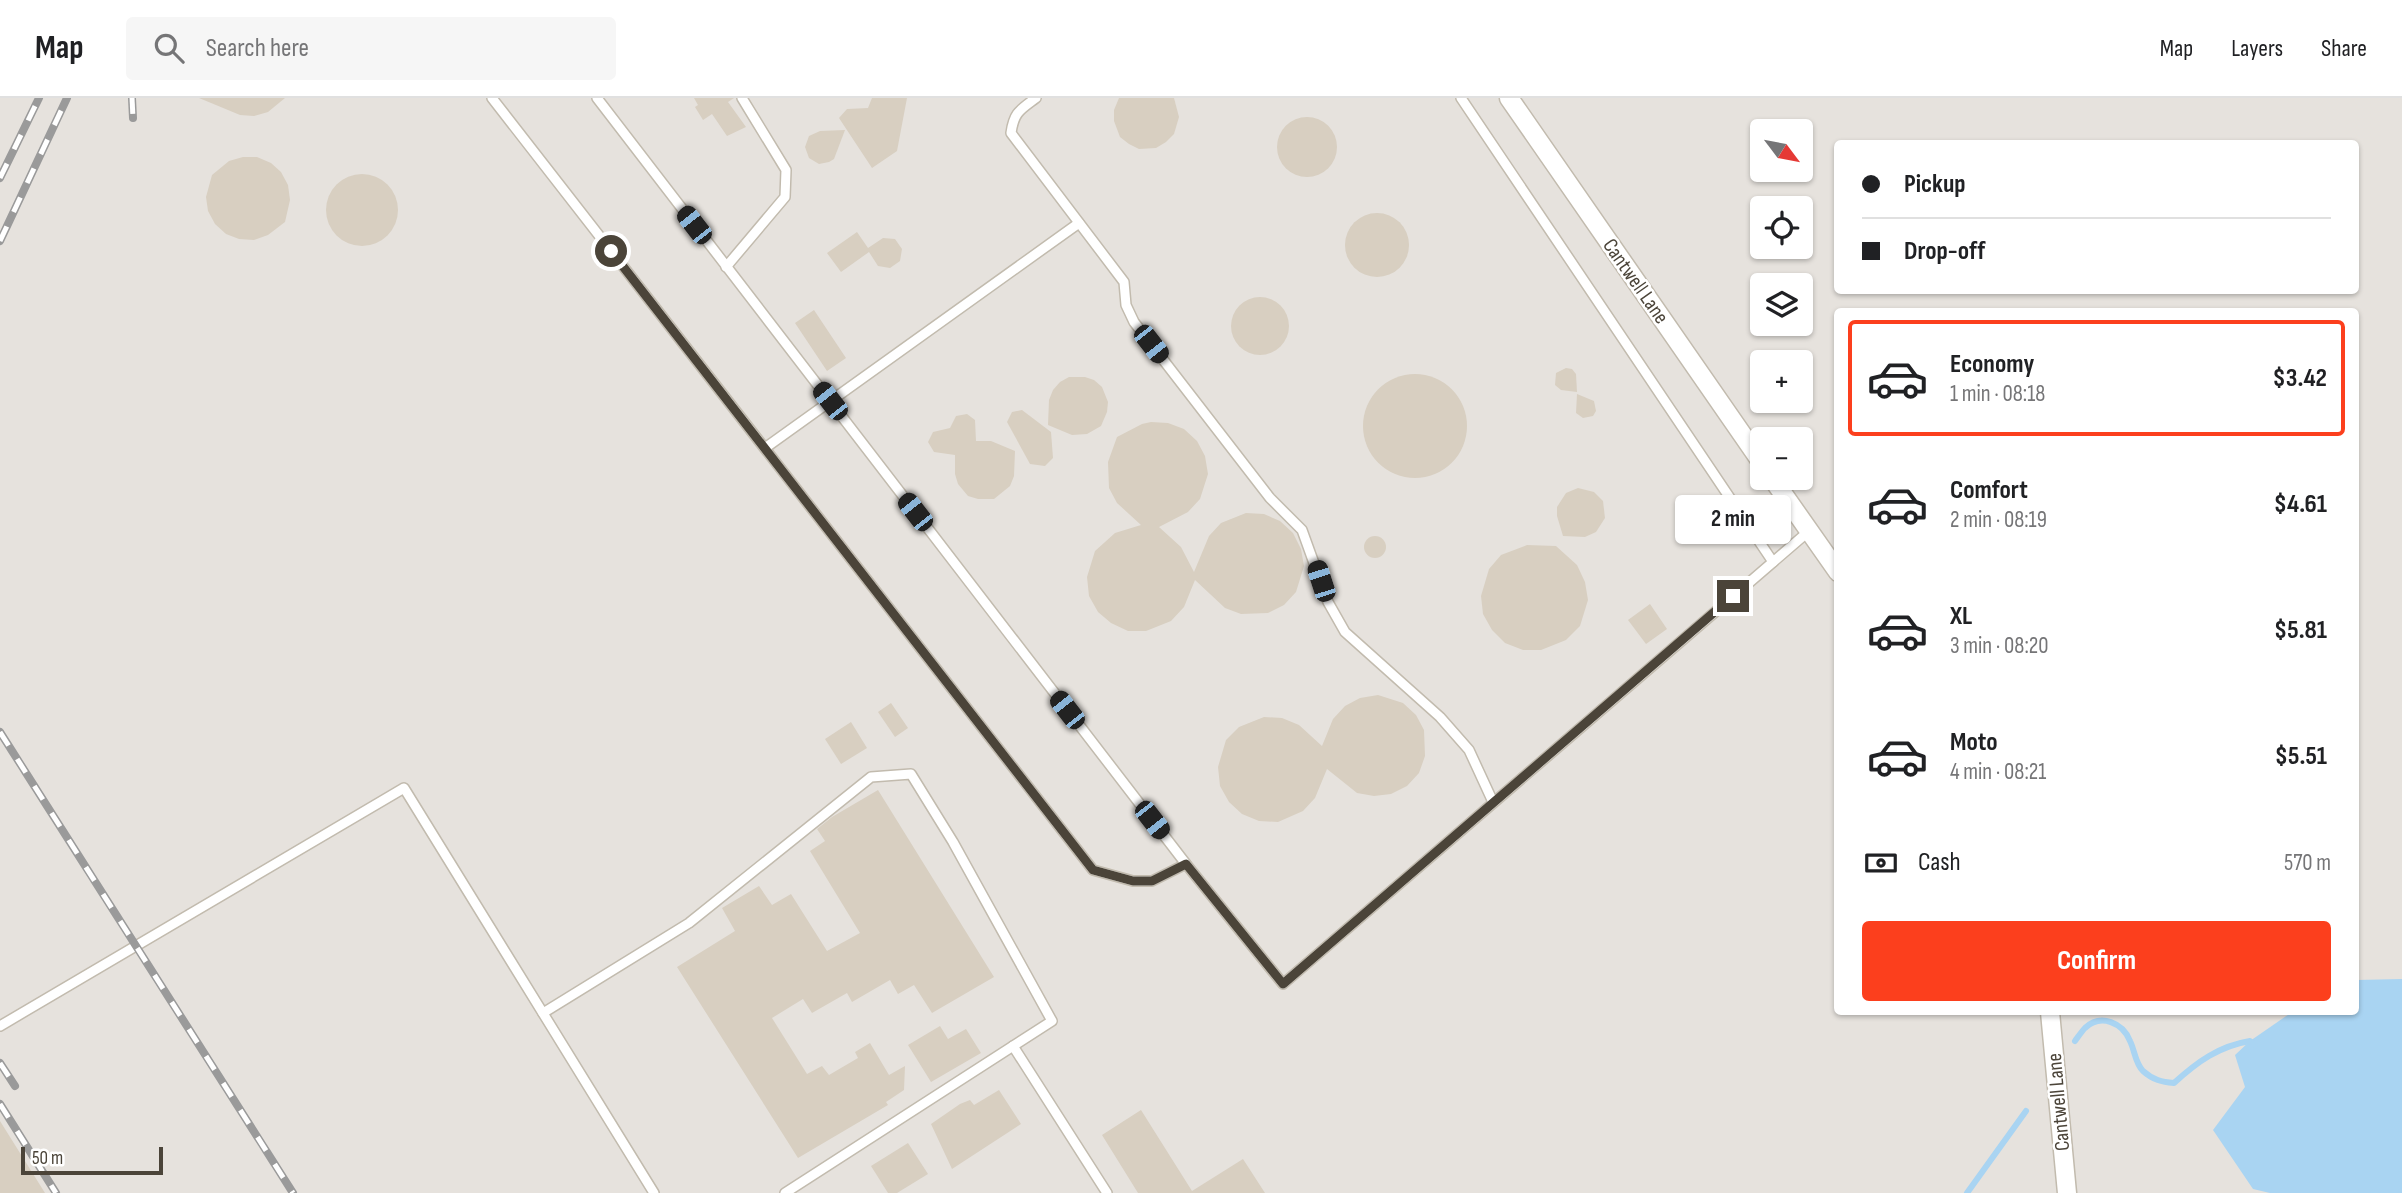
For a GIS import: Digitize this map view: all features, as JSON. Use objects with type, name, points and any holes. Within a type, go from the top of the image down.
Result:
[{"type":"street","name":"Cantwell Lane","points":[[1509,98],[1750,446]]},
{"type":"street","points":[[1780,490],[1834,566]]},
{"type":"street","name":"Cantwell Lane","points":[[2050,1015],[2067,1193]]},
{"type":"lane","points":[[492,98],[1093,870],[1133,881],[1152,881],[1186,864]]},
{"type":"lane","points":[[597,98],[1186,864],[1283,984],[1809,531]]},
{"type":"lane","points":[[726,267],[785,197],[786,170],[742,98]]},
{"type":"lane","points":[[1036,98],[1018,111],[1013,118],[1011,133],[1124,282],[1126,305],[1134,322],[1270,498],[1302,530],[1328,602],[1345,632],[1386,666],[1448,725],[1469,750],[1493,802]]},
{"type":"lane","points":[[1461,98],[1773,562]]},
{"type":"lane","points":[[765,448],[1079,223]]},
{"type":"lane","points":[[543,1013],[689,923],[871,777],[911,774],[953,842],[1052,1021],[785,1193]]},
{"type":"lane","points":[[0,1026],[404,788],[654,1193]]},
{"type":"lane","points":[[1013,1046],[1107,1193]]},
{"type":"shaded area","points":[[0,98],[2402,98],[2402,1193],[0,1193]]},
{"type":"water","points":[[2402,979],[2402,1193],[2270,1193],[2253,1189],[2213,1130],[2245,1087],[2235,1055],[2288,1015],[2359,1015],[2359,980]]},
{"type":"building","points":[[199,98],[285,98],[268,112],[254,116],[240,115]]},
{"type":"building","points":[[694,98],[734,98],[728,102],[746,127],[727,136],[712,114],[703,120],[695,107],[698,105]]},
{"type":"building","points":[[872,98],[907,98],[897,151],[872,168],[839,118],[847,109],[868,108]]},
{"type":"building","points":[[1119,98],[1174,98],[1179,117],[1174,134],[1156,148],[1139,149],[1129,144],[1120,137],[1114,121],[1114,110]]},
{"type":"building","points":[[1301,117],[1313,117],[1332,130],[1337,147],[1335,159],[1324,172],[1313,177],[1301,177],[1282,164],[1277,153],[1277,141],[1290,122]]},
{"type":"building","points":[[845,130],[834,159],[819,164],[809,158],[805,147],[809,136],[820,131]]},
{"type":"building","points":[[257,157],[271,163],[281,172],[288,185],[290,200],[285,222],[268,235],[254,240],[239,239],[226,234],[215,224],[208,211],[206,197],[212,175],[229,161]]},
{"type":"building","points":[[362,174],[382,180],[392,190],[398,210],[392,230],[382,240],[362,246],[342,240],[332,230],[326,210],[332,190],[342,180]]},
{"type":"building","points":[[1371,213],[1383,213],[1400,222],[1407,233],[1407,257],[1400,268],[1383,277],[1371,277],[1359,272],[1350,263],[1345,251],[1345,239],[1350,227],[1359,218]]},
{"type":"building","points":[[857,232],[868,248],[883,238],[895,239],[902,249],[900,261],[890,268],[878,266],[869,252],[841,272],[827,253]]},
{"type":"building","points":[[1254,297],[1266,297],[1281,305],[1289,320],[1289,332],[1281,347],[1266,355],[1254,355],[1239,347],[1231,332],[1231,320],[1239,305]]},
{"type":"building","points":[[814,310],[846,358],[827,371],[795,323]]},
{"type":"building","points":[[1566,368],[1572,369],[1576,374],[1577,392],[1561,390],[1555,385],[1556,373]]},
{"type":"building","points":[[1415,374],[1435,378],[1452,389],[1463,406],[1467,426],[1463,446],[1452,463],[1435,474],[1415,478],[1395,474],[1378,463],[1367,446],[1363,426],[1367,406],[1378,389],[1395,378]]},
{"type":"building","points":[[1069,377],[1094,380],[1102,387],[1108,402],[1101,426],[1087,434],[1072,435],[1048,425],[1049,400],[1053,390]]},
{"type":"building","points":[[1577,394],[1594,401],[1596,411],[1593,416],[1583,418],[1576,413]]},
{"type":"building","points":[[1022,410],[1051,432],[1053,458],[1045,466],[1030,464],[1007,422],[1012,412]]},
{"type":"building","points":[[967,414],[975,420],[976,441],[991,441],[1015,451],[1014,476],[1010,486],[994,499],[968,496],[958,484],[955,455],[934,452],[928,442],[933,432],[950,428],[956,416]]},
{"type":"building","points":[[1151,422],[1168,423],[1184,429],[1197,441],[1205,456],[1208,474],[1200,499],[1188,512],[1159,527],[1181,547],[1194,572],[1209,536],[1221,523],[1246,513],[1264,514],[1280,521],[1293,533],[1301,549],[1304,566],[1296,592],[1284,605],[1268,613],[1241,614],[1225,608],[1195,580],[1184,607],[1171,621],[1146,631],[1128,631],[1111,623],[1098,612],[1089,596],[1087,577],[1095,551],[1115,533],[1141,525],[1117,503],[1109,488],[1108,462],[1117,437]]},
{"type":"building","points":[[1578,488],[1594,492],[1603,501],[1605,518],[1596,532],[1585,537],[1563,536],[1557,507],[1566,493]]},
{"type":"building","points":[[1375,536],[1383,539],[1386,547],[1383,555],[1375,558],[1367,555],[1364,547],[1367,539]]},
{"type":"building","points":[[1527,545],[1556,546],[1577,565],[1585,582],[1588,600],[1580,626],[1566,640],[1541,650],[1523,650],[1505,643],[1492,630],[1483,614],[1481,596],[1489,569],[1501,555]]},
{"type":"building","points":[[1650,604],[1667,629],[1646,644],[1628,620]]},
{"type":"building","points":[[1378,695],[1403,703],[1416,715],[1424,730],[1425,756],[1419,773],[1407,786],[1391,794],[1374,796],[1357,793],[1327,769],[1315,798],[1303,811],[1278,822],[1259,821],[1242,814],[1229,802],[1220,786],[1218,767],[1226,740],[1239,727],[1264,717],[1282,718],[1299,725],[1322,746],[1333,719],[1345,706],[1360,698]]},
{"type":"building","points":[[891,703],[908,728],[895,737],[878,712]]},
{"type":"building","points":[[851,722],[867,748],[841,764],[825,739]]},
{"type":"building","points":[[878,790],[994,977],[932,1013],[914,985],[898,994],[890,980],[852,1002],[847,993],[812,1013],[803,999],[772,1018],[807,1074],[822,1066],[829,1075],[858,1058],[855,1052],[870,1043],[889,1075],[905,1066],[904,1090],[886,1102],[888,1105],[798,1158],[677,967],[735,931],[722,908],[759,886],[772,905],[791,894],[827,951],[860,933],[810,851],[825,841],[817,829]]},
{"type":"building","points":[[940,1026],[948,1039],[966,1029],[981,1053],[931,1082],[908,1045]]},
{"type":"building","points":[[999,1090],[1021,1124],[952,1169],[931,1124],[960,1104],[970,1100],[974,1105]]},
{"type":"building","points":[[1141,1110],[1192,1191],[1243,1159],[1265,1193],[1138,1193],[1102,1135]]},
{"type":"building","points":[[0,1121],[45,1193],[0,1193]]},
{"type":"building","points":[[908,1143],[928,1174],[897,1193],[888,1193],[871,1166]]},
{"type":"waterway","points":[[2075,1041],[2091,1024],[2098,1021],[2111,1022],[2127,1035],[2143,1071],[2150,1077],[2174,1083],[2218,1051],[2250,1041],[2255,1045]]},
{"type":"waterway","points":[[1967,1193],[2026,1111]]},
{"type":"railway","points":[[0,178],[39,98]]},
{"type":"railway","points":[[0,241],[67,98]]},
{"type":"railway","points":[[132,98],[133,118]]},
{"type":"railway","points":[[0,732],[293,1193]]},
{"type":"railway","points":[[0,1063],[15,1086]]},
{"type":"railway","points":[[0,1104],[56,1193]]},
{"type":"route","points":[[611,251],[1093,870],[1133,881],[1152,881],[1186,864],[1283,984],[1733,596]]}]
